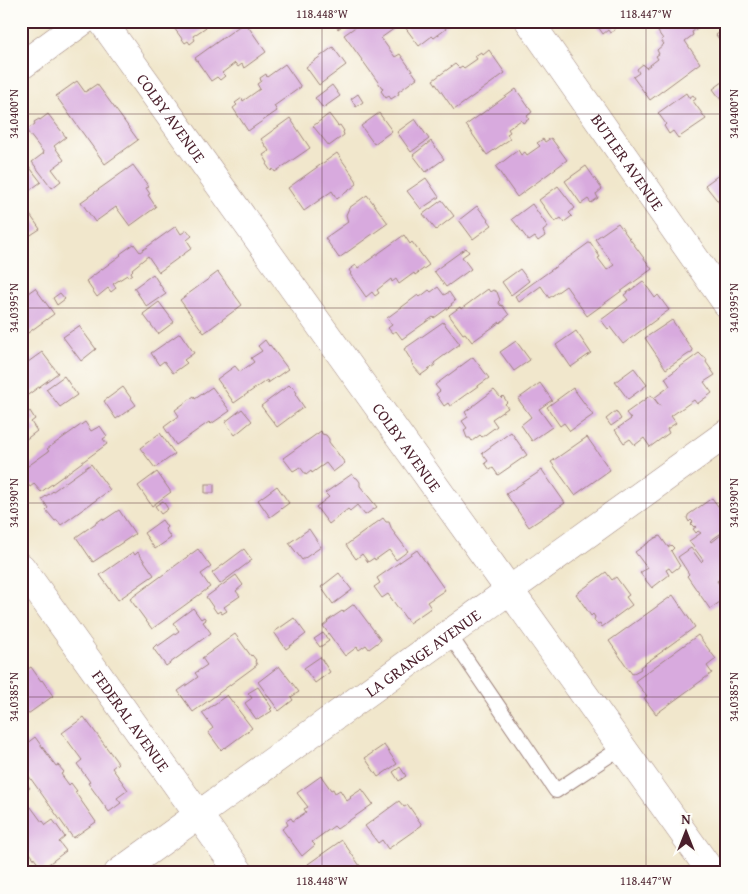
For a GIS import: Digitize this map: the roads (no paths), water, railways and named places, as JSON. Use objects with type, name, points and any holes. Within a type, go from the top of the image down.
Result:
[{"type":"street","points":[[21,66],[83,21]]},
{"type":"street","name":"COLBY AVENUE","points":[[102,21],[712,873]]},
{"type":"street","name":"BUTLER AVENUE","points":[[529,21],[727,304]]},
{"type":"street","name":"LA GRANGE AVENUE","points":[[118,873],[727,433]]},
{"type":"street","name":"FEDERAL AVENUE","points":[[21,567],[240,873]]},
{"type":"lane","points":[[449,634],[556,791],[622,747]]}]
